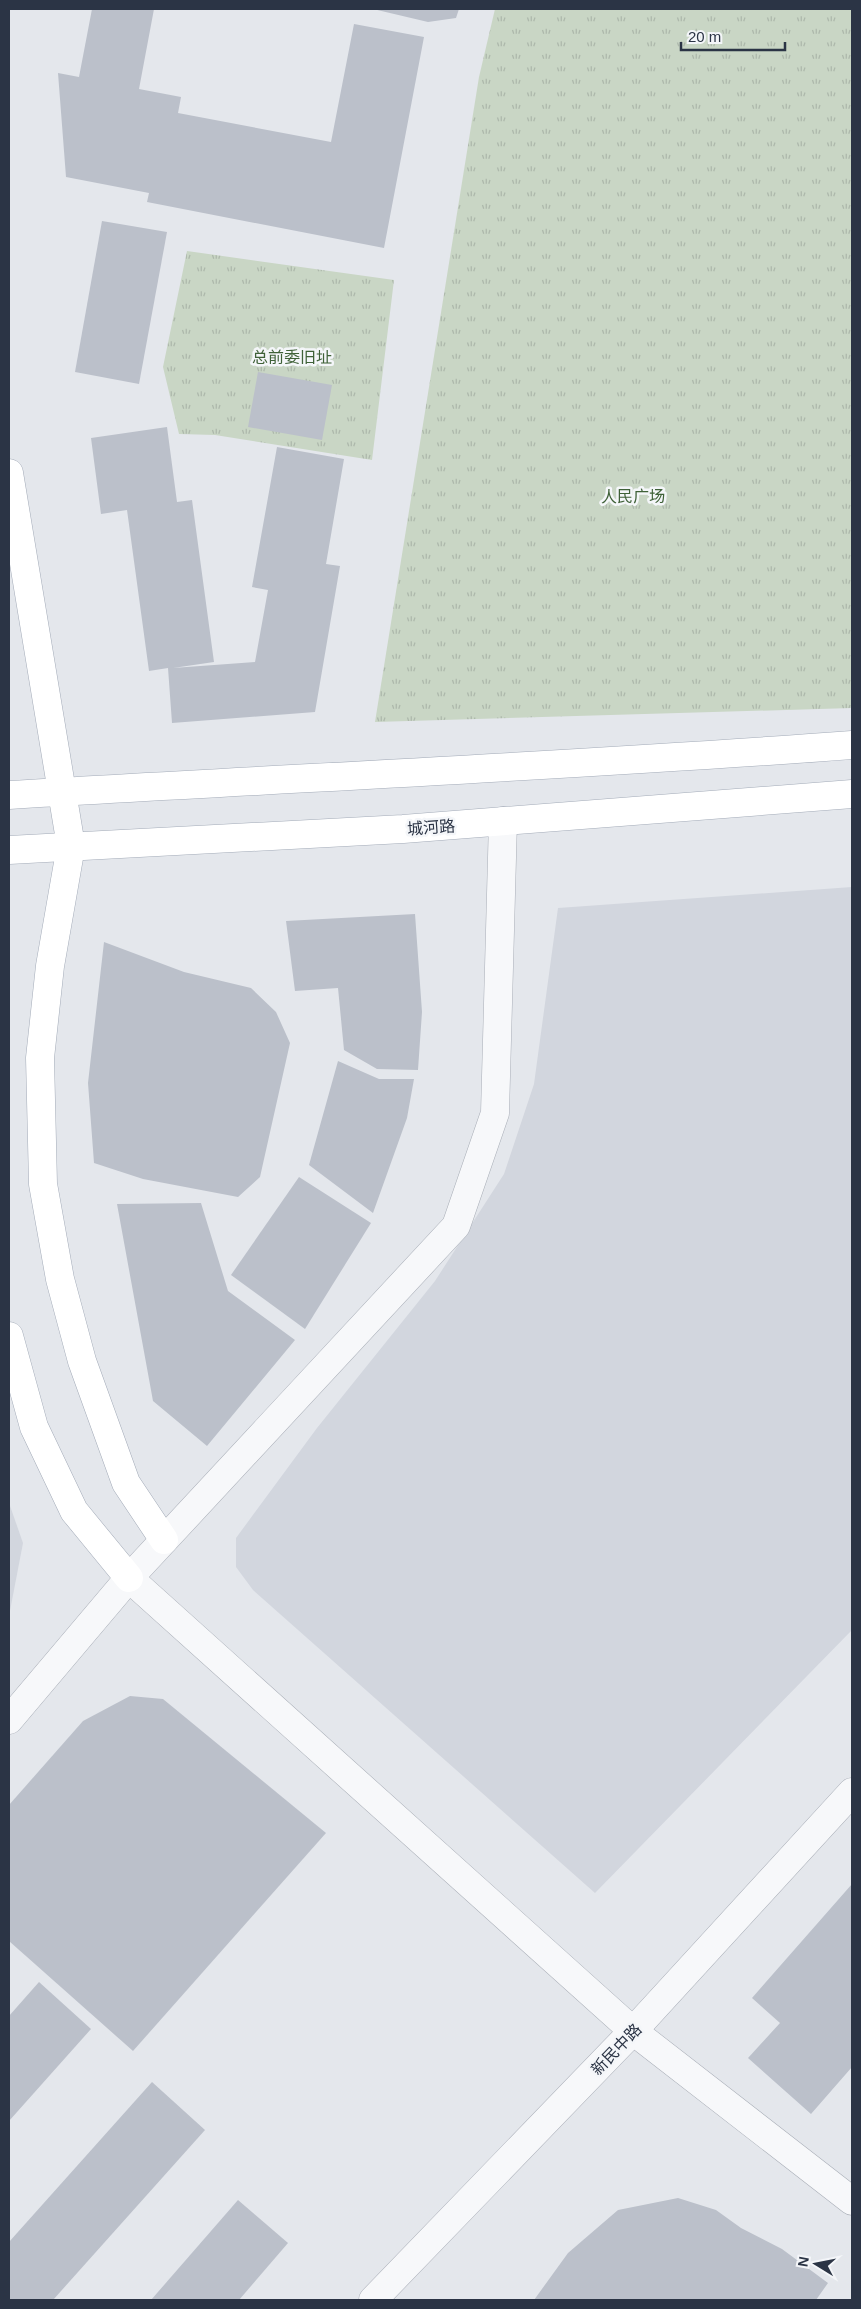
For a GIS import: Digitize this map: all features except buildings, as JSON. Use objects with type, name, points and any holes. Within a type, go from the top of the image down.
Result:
[{"type":"main road","points":[[9,473],[71,846],[50,966],[40,1058],[43,1184],[60,1279],[82,1360],[126,1483],[164,1540]]},
{"type":"main road","points":[[9,795],[274,778],[663,759],[852,745]]},
{"type":"main road","name":"城河路","points":[[9,850],[504,822],[852,794]]},
{"type":"main road","points":[[9,1336],[34,1427],[74,1510],[129,1578]]},
{"type":"street","points":[[9,1720],[129,1578],[456,1226],[495,1112],[504,822]]},
{"type":"street","points":[[129,1578],[633,2031],[852,2201]]},
{"type":"street","name":"新民中路","points":[[373,2300],[633,2031],[852,1792]]},
{"type":"shaded area","points":[[852,887],[852,1630],[595,1893],[253,1590],[236,1567],[236,1538],[317,1428],[435,1281],[504,1174],[534,1084],[558,908]]},
{"type":"shaded area","points":[[9,1503],[23,1543],[9,1616]]},
{"type":"green space","name":"人民广场","points":[[495,9],[852,9],[852,708],[375,722],[479,77]]},
{"type":"green space","name":"总前委旧址","points":[[187,251],[394,280],[372,460],[215,435],[179,434],[163,367]]}]
